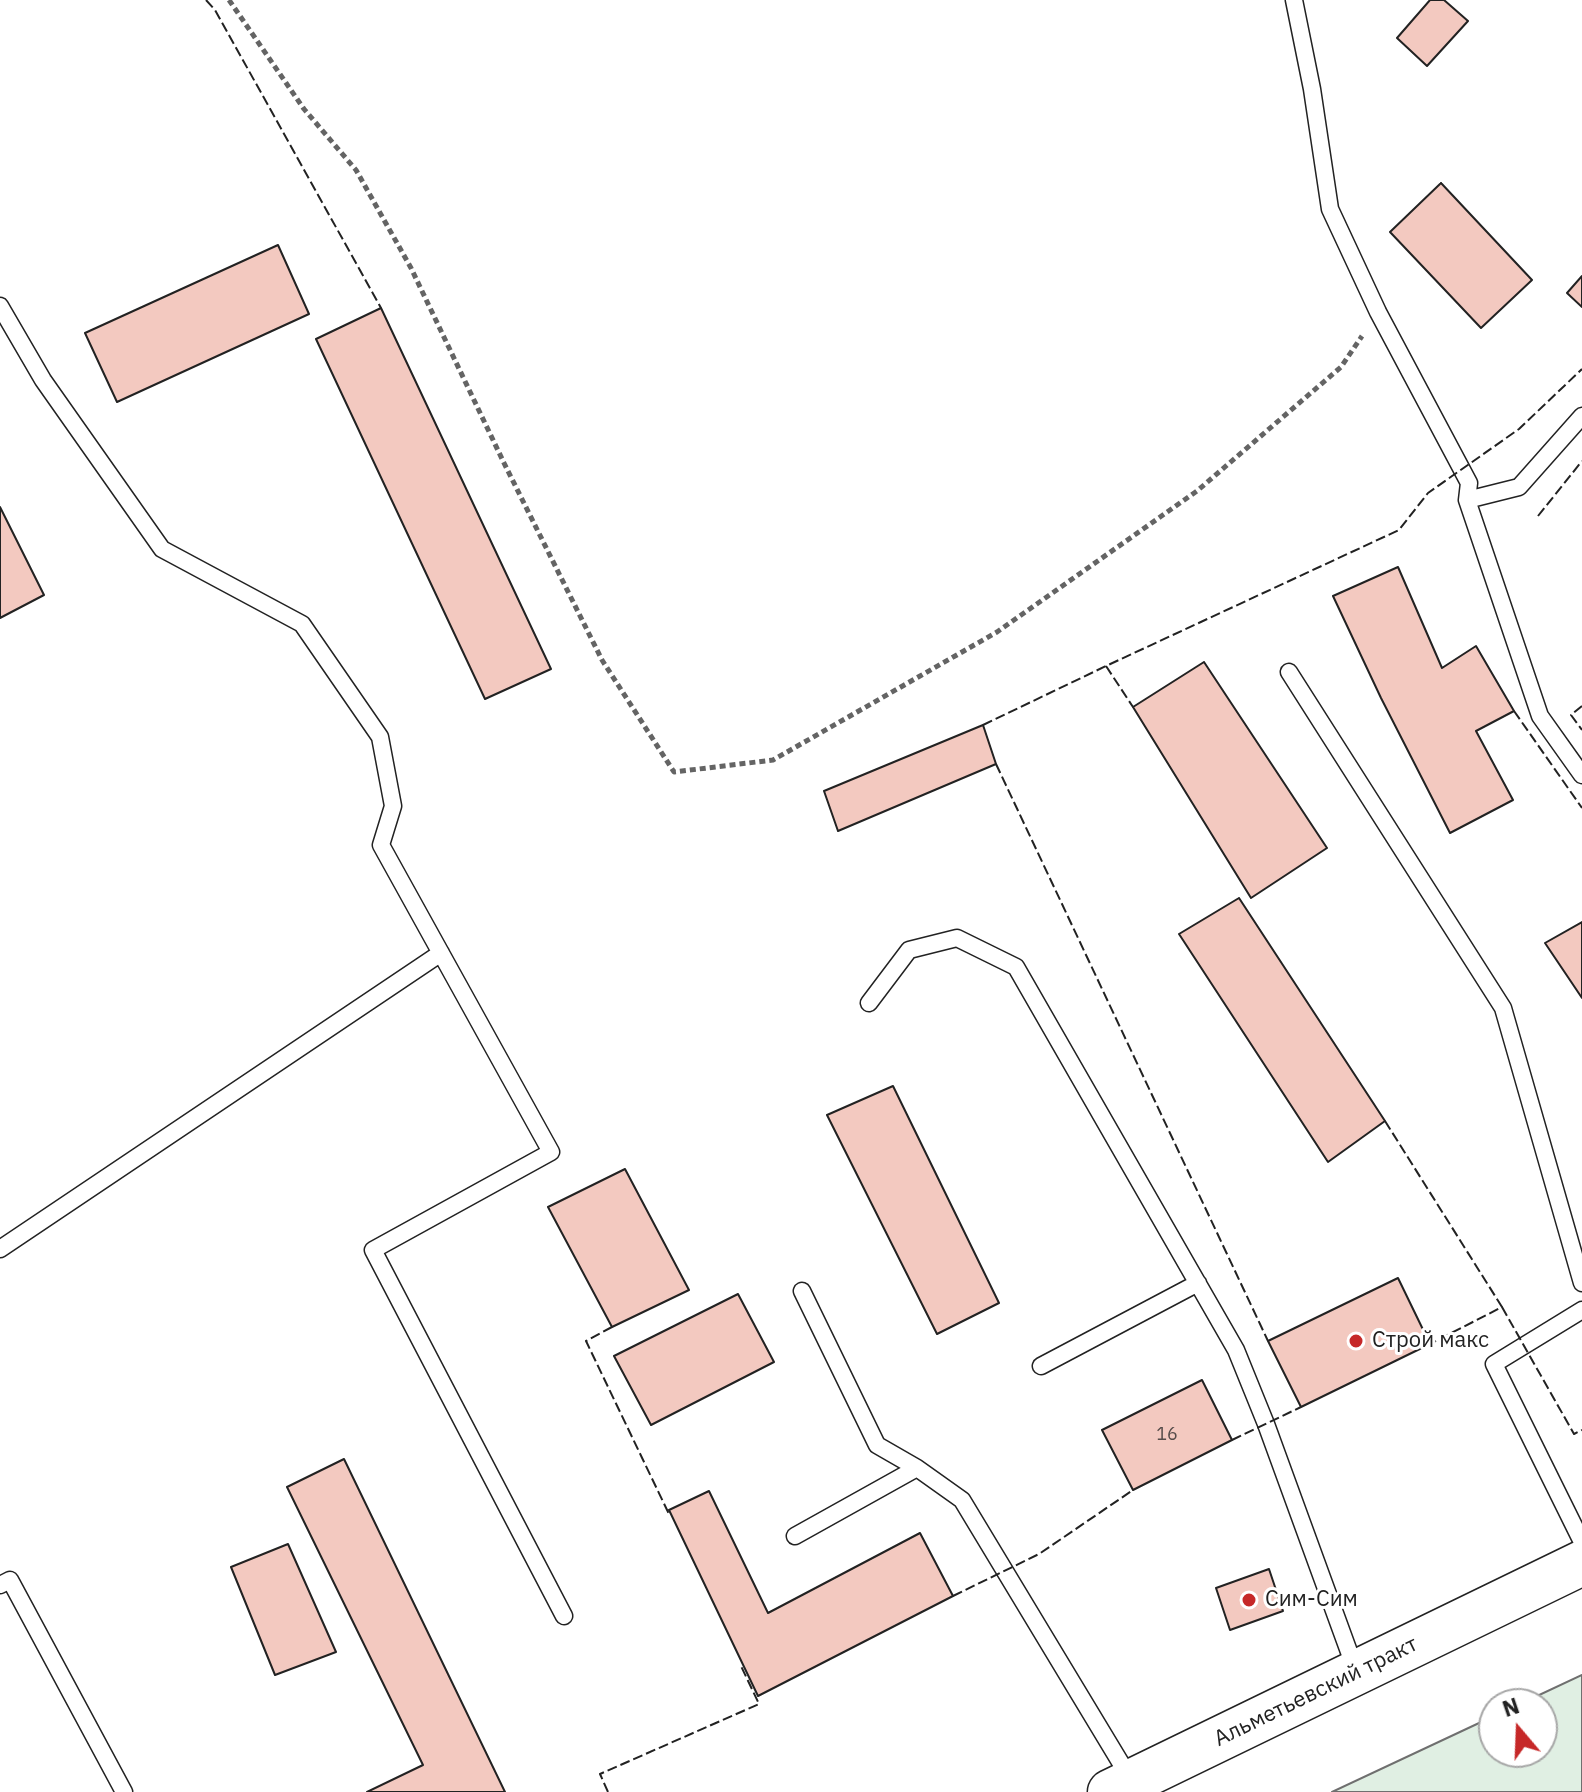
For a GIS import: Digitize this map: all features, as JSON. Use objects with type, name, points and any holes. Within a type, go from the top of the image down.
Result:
[{"type":"main road","name":"Альметьевский тракт","points":[[1121,1787],[1582,1563]]},
{"type":"lane","points":[[1294,0],[1312,89],[1330,209],[1378,312],[1469,483],[1467,500],[1540,716],[1582,775]]},
{"type":"lane","points":[[0,306],[43,380],[162,549],[302,624],[380,737],[393,806],[381,845],[551,1152],[373,1250],[564,1616]]},
{"type":"lane","points":[[1467,500],[1519,487],[1582,416]]},
{"type":"lane","points":[[1289,672],[1503,1008],[1582,1283]]},
{"type":"lane","points":[[869,1003],[909,950],[957,938],[1016,967],[1236,1350],[1357,1672]]},
{"type":"lane","points":[[0,1249],[441,953]]},
{"type":"lane","points":[[1041,1366],[1198,1283]]},
{"type":"lane","points":[[802,1291],[877,1445],[917,1468],[962,1500],[1121,1787]]},
{"type":"lane","points":[[1582,1310],[1494,1364],[1582,1542]]},
{"type":"lane","points":[[795,1536],[917,1468]]},
{"type":"lane","points":[[0,1585],[10,1580],[124,1792]]},
{"type":"path","points":[[229,0],[304,109],[356,170],[411,268],[602,660],[674,772],[773,760],[997,632],[1197,491],[1341,367],[1378,312]]},
{"type":"green space","points":[[1582,1675],[1582,1792],[1332,1792],[1478,1724],[1478,1768],[1558,1768],[1558,1688],[1554,1688]]},
{"type":"building","points":[[1430,0],[1444,0],[1468,21],[1427,66],[1397,38]]},
{"type":"building","points":[[1441,183],[1532,280],[1481,328],[1390,232]]},
{"type":"building","points":[[278,245],[309,314],[117,402],[85,333]]},
{"type":"building","points":[[1582,276],[1582,307],[1567,293]]},
{"type":"building","points":[[381,308],[551,669],[485,699],[316,339]]},
{"type":"building","points":[[0,507],[44,595],[0,618]]},
{"type":"building","points":[[1398,567],[1442,668],[1476,646],[1514,711],[1476,731],[1513,800],[1450,833],[1333,596]]},
{"type":"building","points":[[1204,662],[1327,848],[1251,898],[1133,707]]},
{"type":"building","points":[[983,725],[996,764],[838,831],[824,791]]},
{"type":"building","points":[[1239,898],[1385,1121],[1328,1162],[1179,934]]},
{"type":"building","points":[[1582,922],[1582,998],[1545,943]]},
{"type":"building","points":[[893,1086],[999,1303],[937,1334],[827,1115]]},
{"type":"building","points":[[625,1169],[689,1290],[612,1327],[548,1207]]},
{"type":"building","points":[[1398,1278],[1430,1344],[1301,1407],[1268,1341]]},
{"type":"building","points":[[738,1294],[774,1362],[651,1425],[614,1356]]},
{"type":"building","points":[[1202,1380],[1232,1440],[1133,1490],[1102,1430]]},
{"type":"building","points":[[344,1459],[505,1792],[367,1792],[423,1765],[287,1487]]},
{"type":"building","points":[[709,1491],[768,1613],[920,1533],[953,1596],[758,1696],[669,1510]]},
{"type":"building","points":[[288,1544],[336,1652],[275,1675],[231,1567]]},
{"type":"building","points":[[1269,1569],[1283,1611],[1230,1630],[1216,1588]]},
{"type":"fence","points":[[206,0],[215,10],[381,308]]},
{"type":"fence","points":[[983,725],[1399,530],[1428,493],[1519,429],[1582,369]]},
{"type":"fence","points":[[1538,516],[1582,461]]},
{"type":"fence","points":[[1106,666],[1133,707]]},
{"type":"fence","points":[[1582,706],[1571,715],[1582,730]]},
{"type":"fence","points":[[1514,711],[1582,808]]},
{"type":"fence","points":[[996,764],[1268,1341]]},
{"type":"fence","points":[[1385,1121],[1502,1307],[1430,1344]]},
{"type":"fence","points":[[1502,1307],[1574,1434],[1582,1430]]},
{"type":"fence","points":[[612,1327],[586,1341],[669,1514]]},
{"type":"fence","points":[[1232,1440],[1301,1407]]},
{"type":"fence","points":[[953,1596],[1039,1554],[1133,1490]]},
{"type":"fence","points":[[608,1792],[600,1774],[759,1704],[741,1666]]},
{"type":"place","name":"Строй макс","points":[[1356,1341]]},
{"type":"place","name":"Сим-Сим","points":[[1249,1600]]}]
